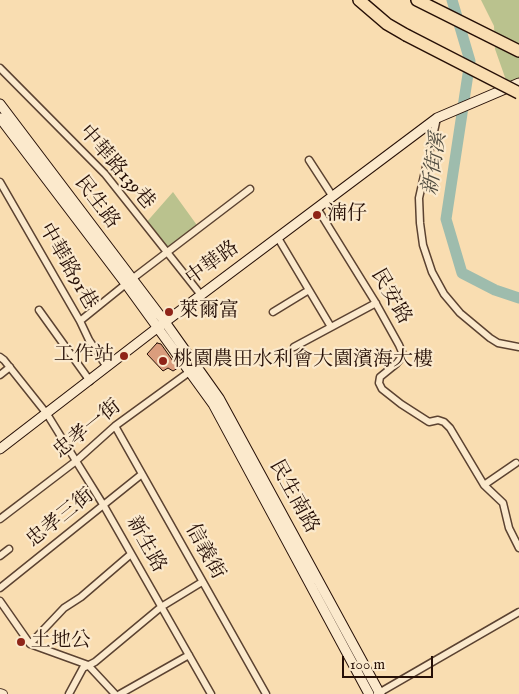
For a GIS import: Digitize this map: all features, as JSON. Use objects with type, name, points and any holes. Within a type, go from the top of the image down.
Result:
[{"type":"highway","points":[[359,0],[387,24],[519,93]]},
{"type":"highway","points":[[417,0],[519,50]]},
{"type":"main road","name":"中華路","points":[[0,449],[161,325],[437,118],[519,83]]},
{"type":"main road","name":"民生路","points":[[0,104],[161,325]]},
{"type":"main road","name":"民生路","points":[[0,118],[129,281]]},
{"type":"main road","name":"民生南路","points":[[161,325],[193,369],[219,398],[379,694]]},
{"type":"main road","name":"民生南路","points":[[193,369],[369,694]]},
{"type":"street","name":"中華路139巷","points":[[0,68],[105,174],[201,295]]},
{"type":"street","points":[[437,118],[419,198],[423,245],[432,272],[444,294],[460,313],[490,338],[519,347]]},
{"type":"street","points":[[309,160],[333,197]]},
{"type":"street","name":"中華路91巷","points":[[0,182],[80,321],[88,340],[107,367]]},
{"type":"street","points":[[80,321],[129,281],[250,189]]},
{"type":"street","name":"民安路","points":[[317,208],[400,345],[401,358],[380,377],[379,383],[382,389],[429,422],[438,420],[444,422],[450,428],[484,484],[503,503],[509,528],[519,548]]},
{"type":"street","points":[[278,238],[331,327]]},
{"type":"street","points":[[273,312],[309,290]]},
{"type":"street","points":[[294,347],[376,303]]},
{"type":"street","points":[[39,310],[90,381]]},
{"type":"street","name":"新生路","points":[[0,357],[10,367],[46,414],[104,506],[209,693]]},
{"type":"street","points":[[0,375],[10,367]]},
{"type":"street","name":"忠孝一街","points":[[0,519],[76,461],[115,426],[193,369]]},
{"type":"street","name":"信義街","points":[[115,426],[266,694]]},
{"type":"street","points":[[484,484],[516,462]]},
{"type":"street","name":"忠孝三街","points":[[0,588],[142,474]]},
{"type":"street","points":[[0,556],[9,549]]},
{"type":"street","points":[[30,644],[64,608],[81,597],[131,554]]},
{"type":"street","points":[[69,694],[84,668],[161,607],[202,582]]},
{"type":"street","points":[[0,601],[30,644],[88,665],[115,694]]},
{"type":"street","points":[[379,694],[519,612]]},
{"type":"street","points":[[120,694],[189,655]]},
{"type":"green space","points":[[481,0],[519,0],[519,78],[507,83],[495,49],[494,26]]},
{"type":"green space","points":[[173,192],[199,228],[166,253],[144,225]]},
{"type":"building","name":"桃園農田水利會大園濱海大樓","points":[[157,343],[161,344],[178,368],[173,371],[168,368],[163,371],[147,354]]},
{"type":"waterway","name":"新街溪","points":[[452,0],[470,61],[446,219],[462,273],[495,290],[519,298]]},
{"type":"place","name":"湳仔","points":[[317,215]]},
{"type":"place","name":"萊爾富","points":[[169,312]]},
{"type":"place","name":"工作站","points":[[124,356]]},
{"type":"place","name":"桃園農田水利會大園濱海大樓","points":[[163,361]]},
{"type":"place","name":"土地公","points":[[21,642]]}]
